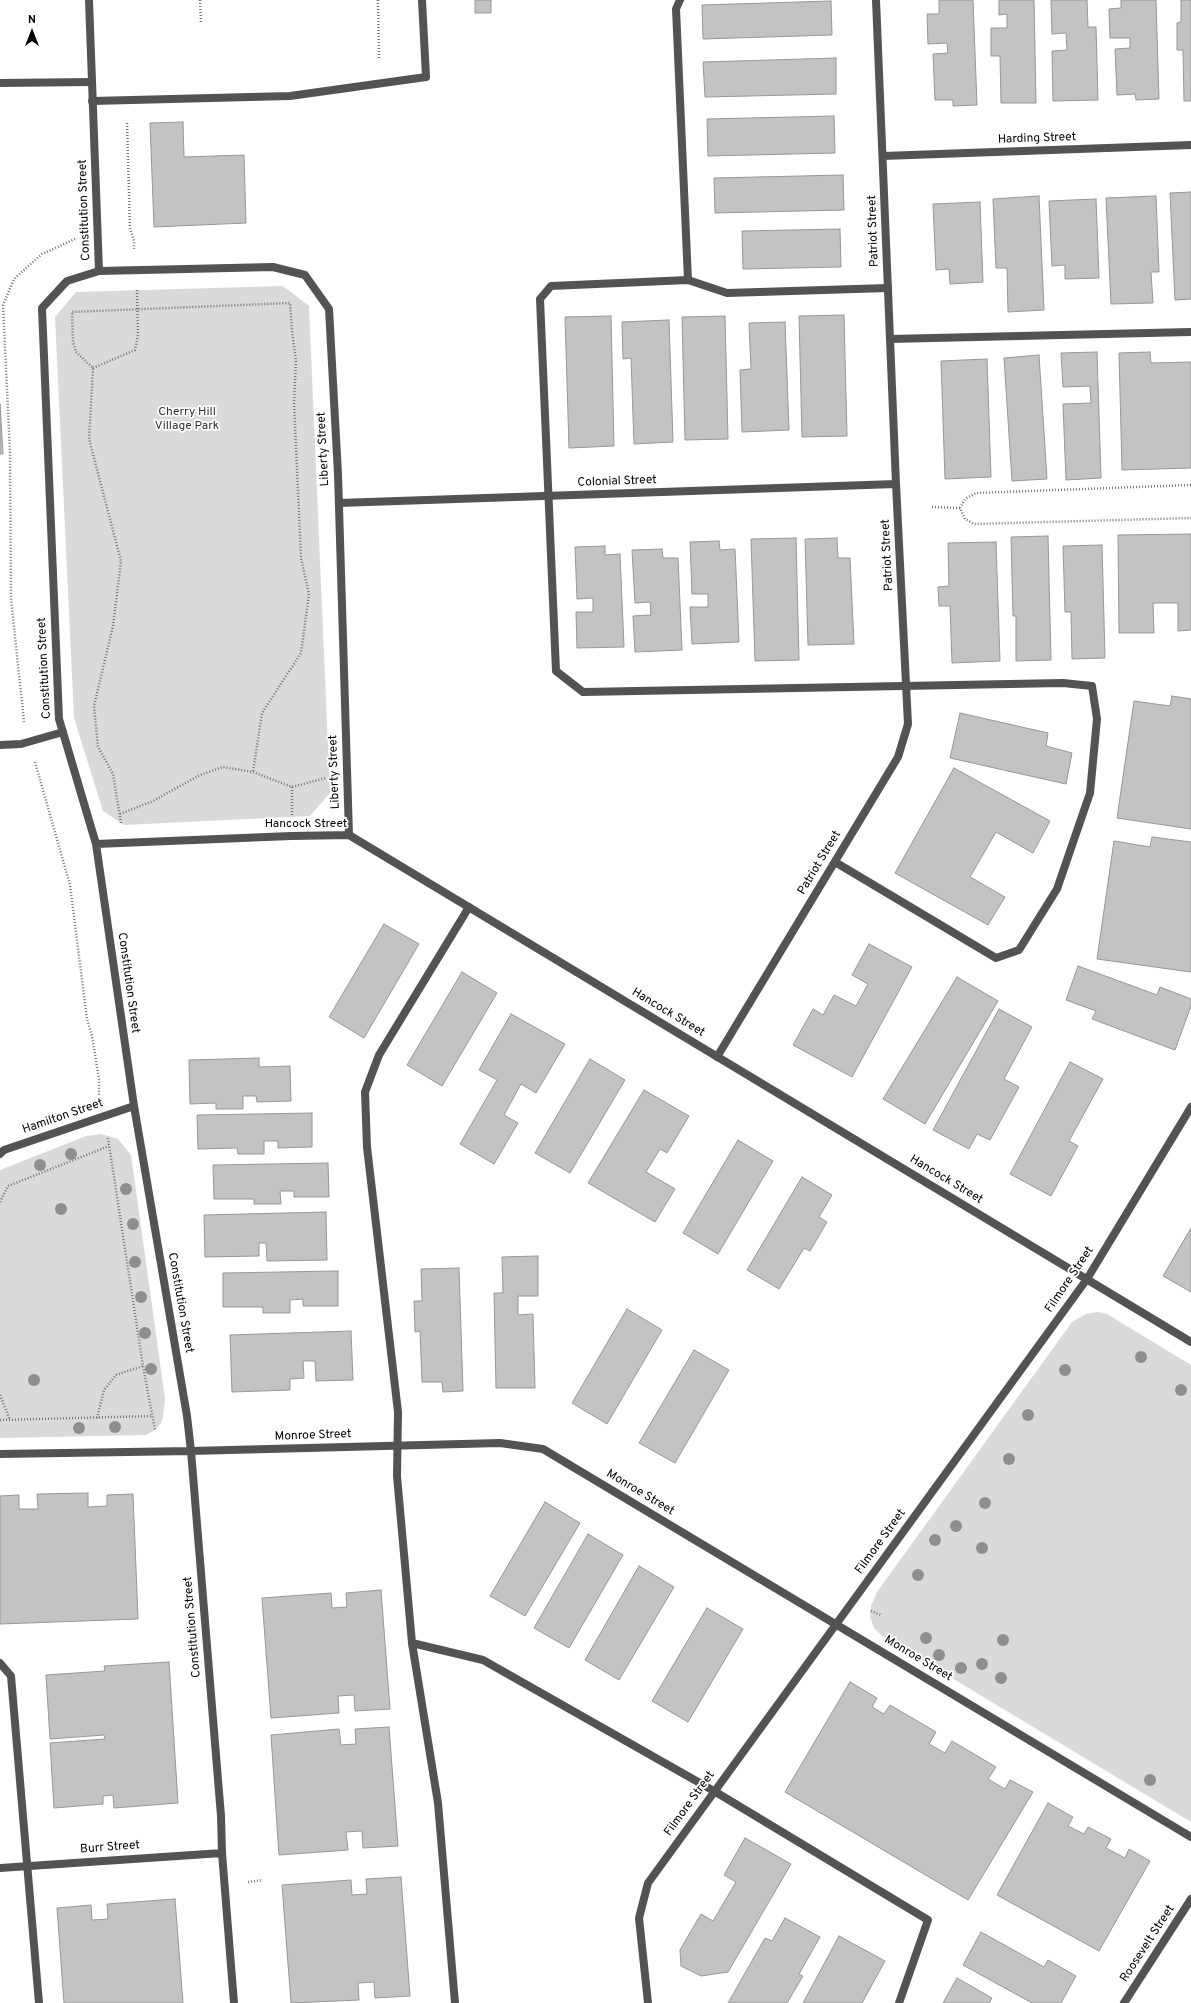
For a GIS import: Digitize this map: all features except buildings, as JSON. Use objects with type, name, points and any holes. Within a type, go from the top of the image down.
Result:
[{"type":"street","name":"Constitution Street","points":[[88,0],[99,271],[67,282],[42,308],[59,719],[96,844],[134,1106],[191,1451],[221,1816],[222,1852],[234,2003]]},
{"type":"street","points":[[92,101],[290,96],[426,77],[422,0]]},
{"type":"street","points":[[680,0],[676,9],[688,280]]},
{"type":"street","name":"Patriot Street","points":[[717,1057],[898,757],[908,724],[896,484],[876,0]]},
{"type":"street","points":[[0,84],[92,82]]},
{"type":"street","name":"Harding Street","points":[[883,156],[1191,146]]},
{"type":"street","name":"Liberty Street","points":[[99,271],[273,267],[305,275],[328,309],[339,503],[349,835]]},
{"type":"street","points":[[835,862],[996,958],[1019,950],[1057,889],[1090,793],[1097,719],[1092,686],[1063,684],[583,692],[556,671],[540,299],[551,286],[688,280],[727,293],[888,288]]},
{"type":"street","points":[[890,338],[1191,332]]},
{"type":"street","name":"Colonial Street","points":[[339,503],[896,484]]},
{"type":"street","points":[[0,745],[21,744],[63,732]]},
{"type":"street","name":"Hancock Street","points":[[96,844],[349,835],[1191,1342]]},
{"type":"street","points":[[455,2003],[438,1803],[412,1643],[397,1476],[398,1412],[367,1147],[365,1092],[380,1055],[469,907]]},
{"type":"street","name":"Hamilton Street","points":[[0,1154],[4,1150],[134,1106]]},
{"type":"street","name":"Filmore Street","points":[[648,2003],[639,1918],[648,1883],[1087,1279],[1190,1111]]},
{"type":"street","name":"Monroe Street","points":[[0,1454],[191,1451],[500,1443],[543,1449],[1191,1837]]},
{"type":"street","points":[[412,1643],[483,1660],[714,1791],[928,1920],[899,2003]]},
{"type":"street","points":[[0,1663],[11,1676],[39,2003]]},
{"type":"street","name":"Burr Street","points":[[0,1868],[222,1852]]},
{"type":"street","name":"Roosevelt Street","points":[[1124,2003],[1191,1899]]},
{"type":"path","points":[[200,0],[201,22]]},
{"type":"path","points":[[378,0],[379,58]]},
{"type":"path","points":[[127,123],[130,228],[134,241],[134,252]]},
{"type":"path","points":[[93,368],[135,350],[138,335],[138,293]]},
{"type":"path","points":[[128,842],[121,822],[113,774],[98,747],[94,706],[113,626],[121,561],[89,439],[93,368],[76,352],[73,342],[72,312],[290,303],[296,361],[294,402],[301,558],[309,594],[301,653],[262,713],[253,772]]},
{"type":"path","points":[[960,508],[965,499],[976,493],[1191,485]]},
{"type":"path","points":[[932,506],[960,508]]},
{"type":"path","points":[[960,508],[965,519],[974,524],[1191,518]]},
{"type":"path","points":[[120,814],[153,801],[200,775],[223,767],[253,772],[292,787],[347,772]]},
{"type":"path","points":[[291,836],[292,787]]},
{"type":"path","points":[[108,1138],[143,1366],[155,1430]]},
{"type":"path","points":[[0,1202],[8,1186],[109,1146]]},
{"type":"path","points":[[97,1418],[104,1390],[116,1375],[143,1366]]},
{"type":"path","points":[[0,1395],[10,1420]]},
{"type":"path","points":[[0,1420],[152,1416]]},
{"type":"path","points":[[248,1882],[263,1880]]},
{"type":"green space","name":"Cherry Hill Village Park","points":[[283,286],[309,306],[330,793],[310,816],[124,825],[103,811],[74,718],[55,317],[76,292]]},
{"type":"green space","points":[[101,1134],[118,1139],[131,1155],[165,1399],[163,1417],[161,1423],[155,1430],[146,1435],[0,1438],[0,1170],[86,1136]]},
{"type":"green space","points":[[1098,1312],[1107,1314],[1191,1365],[1191,1822],[882,1636],[874,1628],[870,1617],[871,1606],[877,1592],[1072,1322],[1086,1314]]}]
